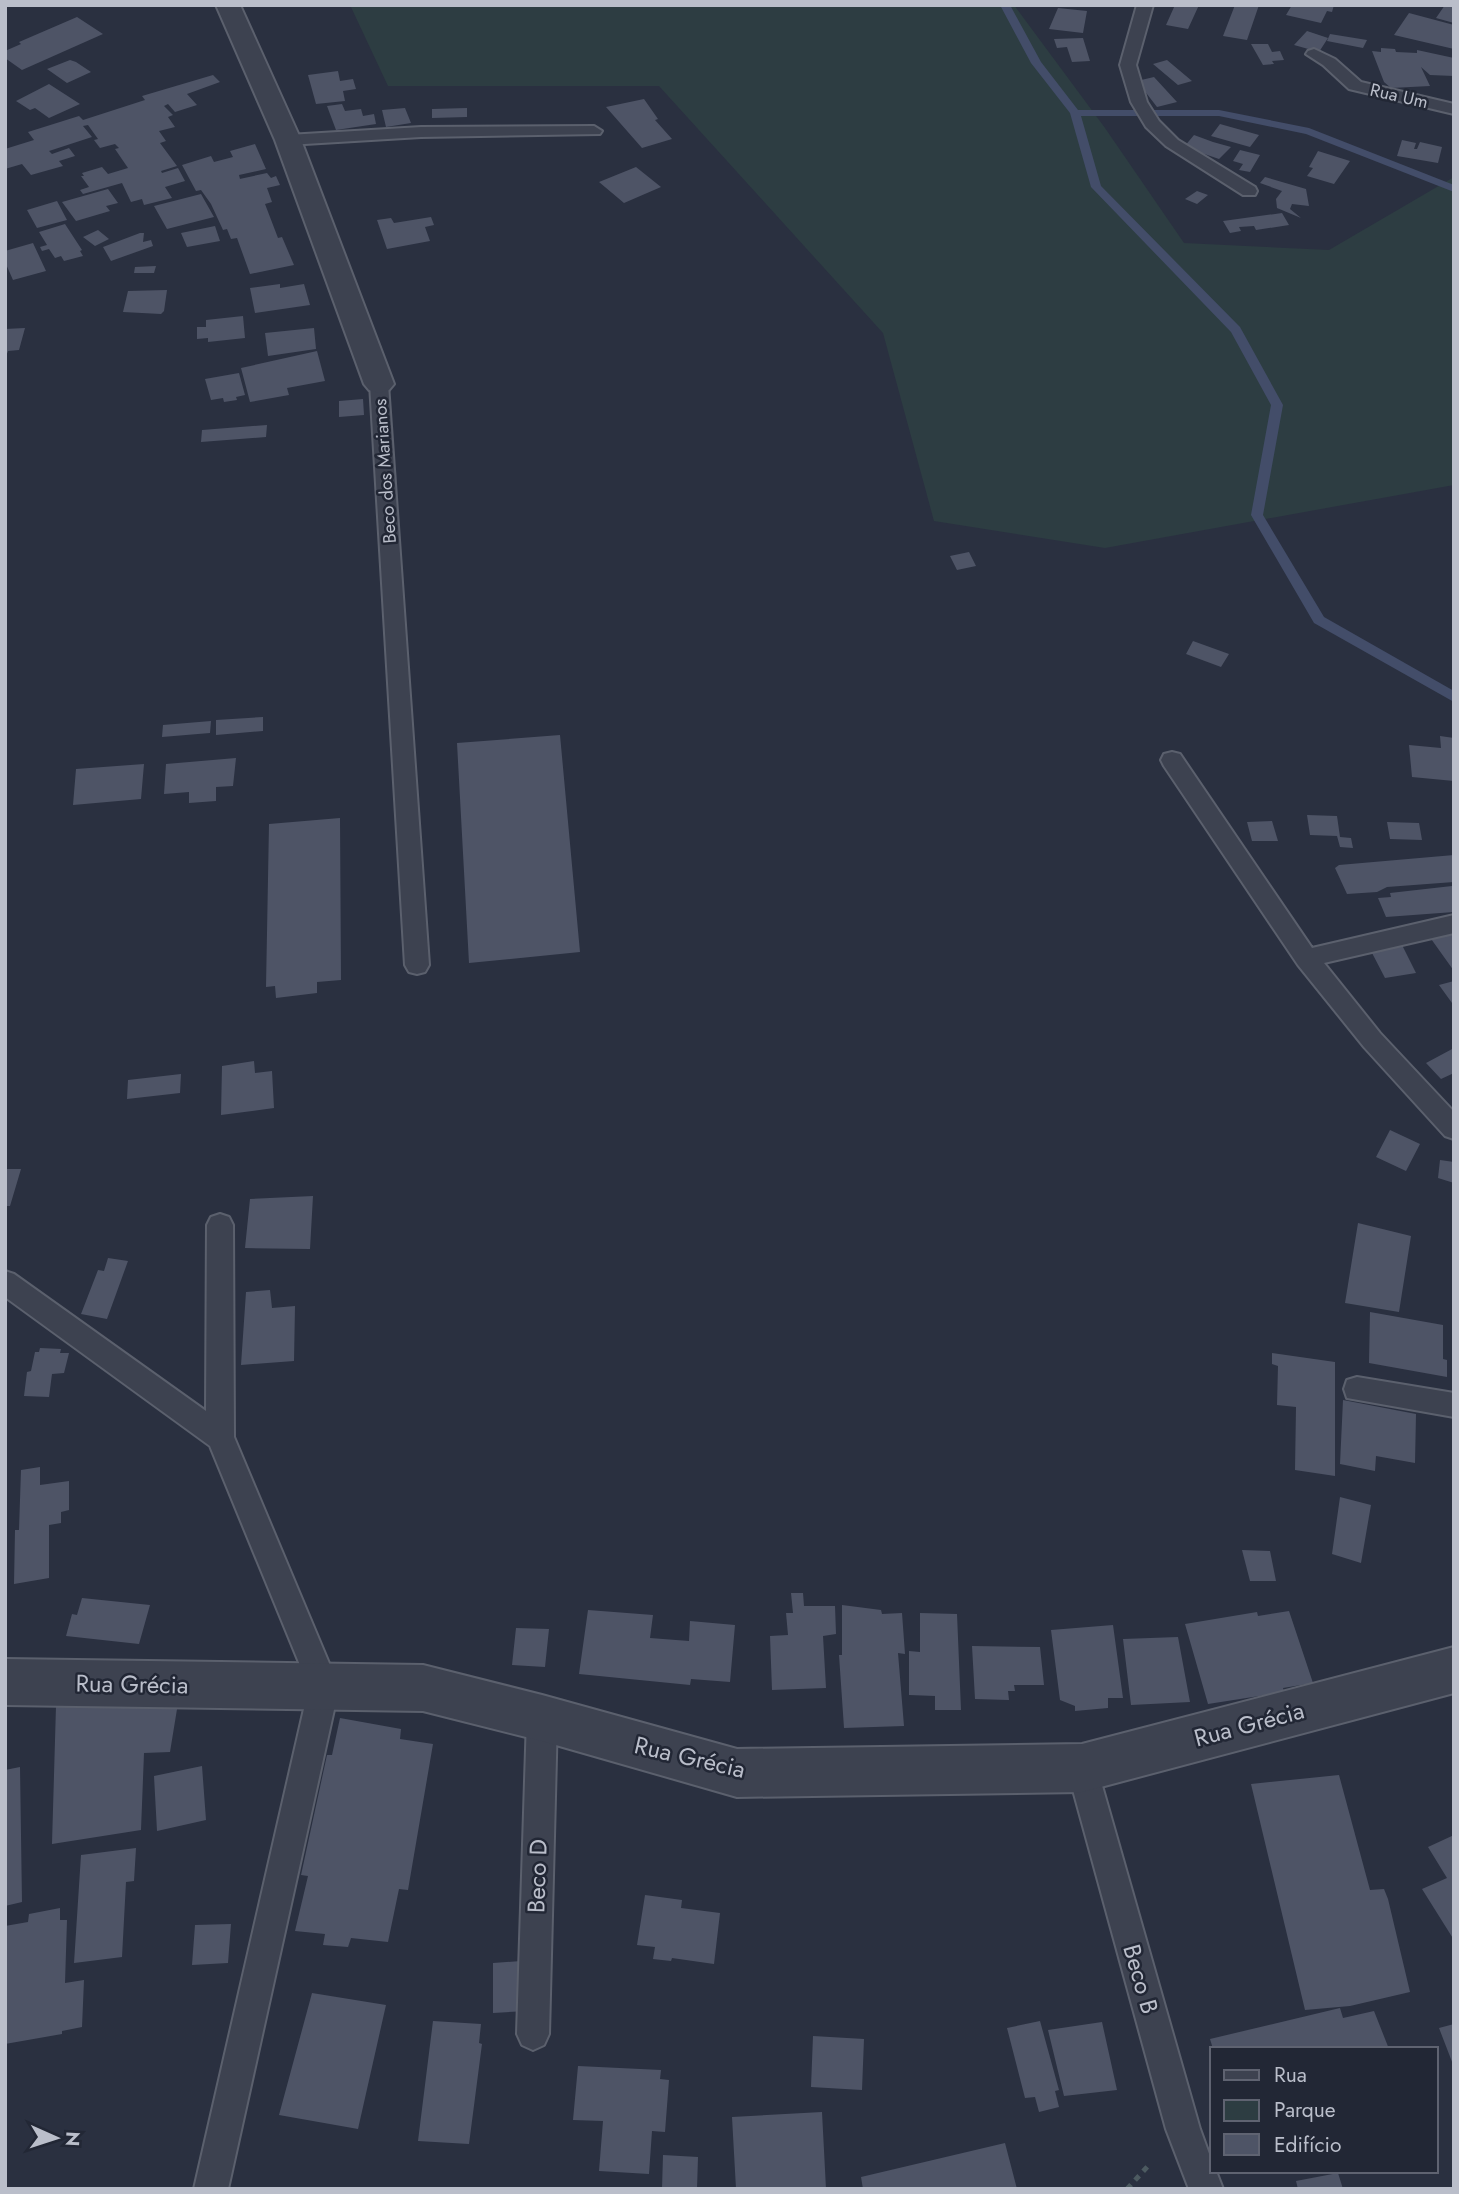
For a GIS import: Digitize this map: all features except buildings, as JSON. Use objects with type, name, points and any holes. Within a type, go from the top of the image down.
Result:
[{"type":"street","name":"Beco dos Marianos","points":[[228,5],[288,140],[379,384]]},
{"type":"street","name":"Rua Grécia","points":[[5,1682],[423,1688],[542,1718],[737,1773],[1082,1768],[1454,1670]]},
{"type":"lane","points":[[1145,5],[1128,65],[1139,102],[1152,124],[1172,142],[1248,191]]},
{"type":"lane","name":"Rua Um","points":[[1314,54],[1329,62],[1355,86],[1454,109]]},
{"type":"lane","points":[[288,140],[421,132],[594,131]]},
{"type":"lane","name":"Beco dos Marianos","points":[[379,384],[417,965]]},
{"type":"lane","points":[[1172,760],[1306,958],[1372,1040],[1454,1129]]},
{"type":"lane","points":[[1306,958],[1454,924]]},
{"type":"lane","points":[[211,2189],[324,1687],[220,1437],[220,1225]]},
{"type":"lane","points":[[5,1282],[220,1437]]},
{"type":"lane","points":[[1357,1390],[1454,1405]]},
{"type":"lane","name":"Beco D","points":[[533,2034],[542,1718]]},
{"type":"lane","name":"Beco B","points":[[1082,1768],[1183,2129],[1206,2189]]},
{"type":"green space","points":[[350,5],[1014,5],[1105,128],[1184,243],[1329,250],[1454,177],[1454,485],[1105,548],[934,521],[883,333],[659,86],[388,86]]},
{"type":"waterway","points":[[1005,5],[1036,63],[1075,113]]},
{"type":"waterway","points":[[1075,113],[1219,113],[1309,131],[1454,189]]},
{"type":"waterway","points":[[1075,113],[1096,187],[1236,330],[1277,405],[1257,515],[1319,620],[1454,697]]}]
